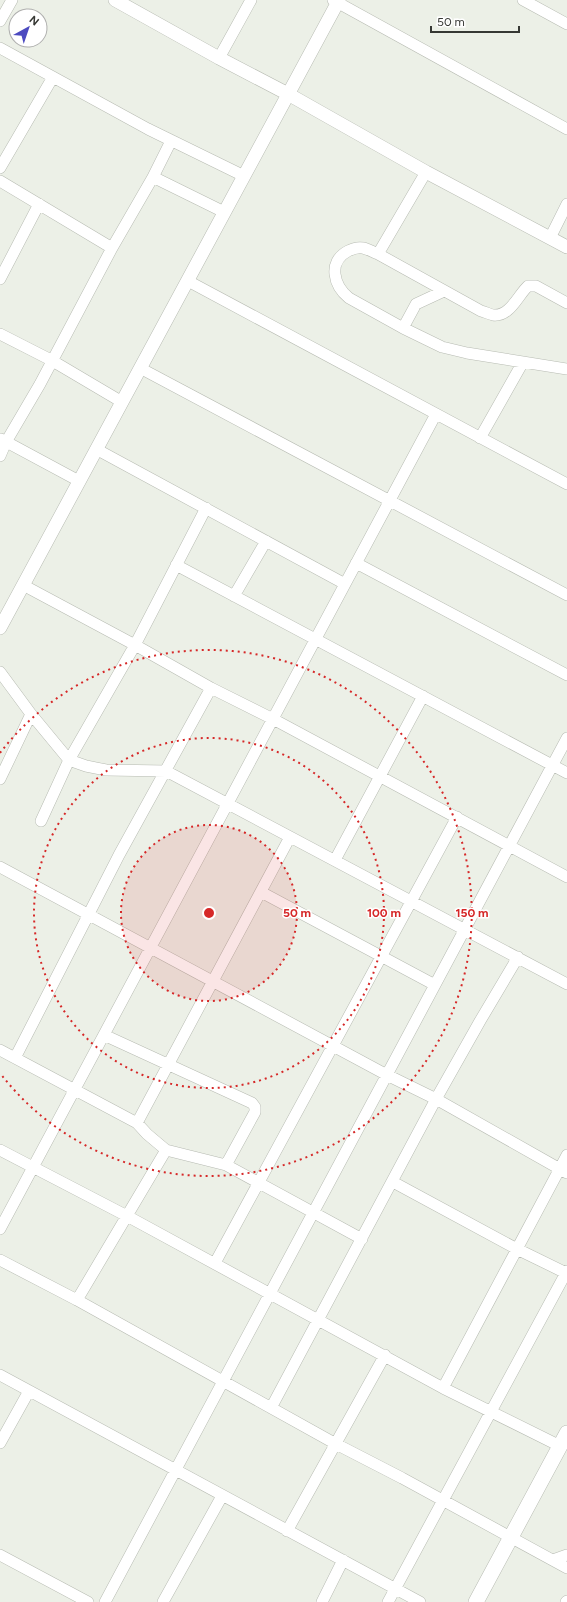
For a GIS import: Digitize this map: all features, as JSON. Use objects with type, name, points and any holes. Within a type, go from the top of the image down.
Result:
[{"type":"main road","points":[[476,1602],[564,1439]]},
{"type":"street","points":[[0,21],[12,0]]},
{"type":"street","points":[[115,0],[219,58],[288,94],[426,172],[567,247]]},
{"type":"street","points":[[219,58],[250,0]]},
{"type":"street","points":[[523,0],[567,24]]},
{"type":"street","points":[[1,622],[23,585],[188,281],[337,1],[567,129]]},
{"type":"street","points":[[0,48],[171,141],[244,176]]},
{"type":"street","points":[[0,168],[53,77]]},
{"type":"street","points":[[0,456],[3,440],[40,384],[51,360],[112,248],[153,177],[171,141]]},
{"type":"street","points":[[378,254],[426,172]]},
{"type":"street","points":[[153,177],[224,212]]},
{"type":"street","points":[[0,181],[112,248]]},
{"type":"street","points":[[0,279],[39,204]]},
{"type":"street","points":[[550,238],[567,204]]},
{"type":"street","points":[[567,303],[536,286],[528,286],[511,308],[504,313],[494,315],[481,311],[378,254],[362,248],[350,250],[342,254],[336,261],[334,270],[337,284],[342,292],[349,298],[403,328],[442,346],[454,350],[567,369]]},
{"type":"street","points":[[188,281],[567,484]]},
{"type":"street","points":[[403,328],[416,304],[444,291]]},
{"type":"street","points":[[0,334],[51,360],[122,402]]},
{"type":"street","points":[[480,438],[523,362]]},
{"type":"street","points":[[140,368],[567,595]]},
{"type":"street","points":[[0,1230],[436,414]]},
{"type":"street","points":[[3,440],[79,481]]},
{"type":"street","points":[[96,449],[345,584]]},
{"type":"street","points":[[42,821],[69,760],[135,646],[206,508]]},
{"type":"street","points":[[234,596],[266,541]]},
{"type":"street","points":[[356,563],[567,675]]},
{"type":"street","points":[[176,565],[553,764],[567,773]]},
{"type":"street","points":[[23,585],[211,688],[379,775],[567,877]]},
{"type":"street","points":[[0,672],[31,714],[69,760],[86,766],[106,770],[166,771],[412,900],[567,984]]},
{"type":"street","points":[[15,1058],[119,855],[211,688]]},
{"type":"street","points":[[335,860],[379,775],[423,696]]},
{"type":"street","points":[[0,779],[31,714]]},
{"type":"street","points":[[105,1602],[567,738]]},
{"type":"street","points":[[215,1263],[457,817]]},
{"type":"street","points":[[137,1123],[290,837]]},
{"type":"street","points":[[0,867],[387,1075],[436,1099],[563,1171]]},
{"type":"street","points":[[261,892],[435,985]]},
{"type":"street","points":[[271,1408],[436,1099],[518,957]]},
{"type":"street","points":[[104,1035],[252,1103],[255,1107],[255,1112],[226,1165]]},
{"type":"street","points":[[0,1050],[137,1123],[147,1134],[166,1150],[226,1165],[362,1239]]},
{"type":"street","points":[[0,1150],[215,1263],[443,1388],[491,1410],[564,1439]]},
{"type":"street","points":[[77,1300],[166,1150]]},
{"type":"street","points":[[443,1388],[517,1249],[563,1171],[567,1155]]},
{"type":"street","points":[[388,1602],[566,1272],[517,1249],[393,1182]]},
{"type":"street","points":[[0,1260],[77,1300],[336,1444],[443,1500],[567,1568]]},
{"type":"street","points":[[287,1531],[385,1356]]},
{"type":"street","points":[[0,1375],[420,1602]]},
{"type":"street","points":[[0,1443],[29,1391]]},
{"type":"street","points":[[163,1602],[222,1496]]},
{"type":"street","points":[[0,1555],[88,1602]]},
{"type":"street","points":[[553,1560],[567,1555]]},
{"type":"street","points":[[322,1602],[343,1560]]}]
